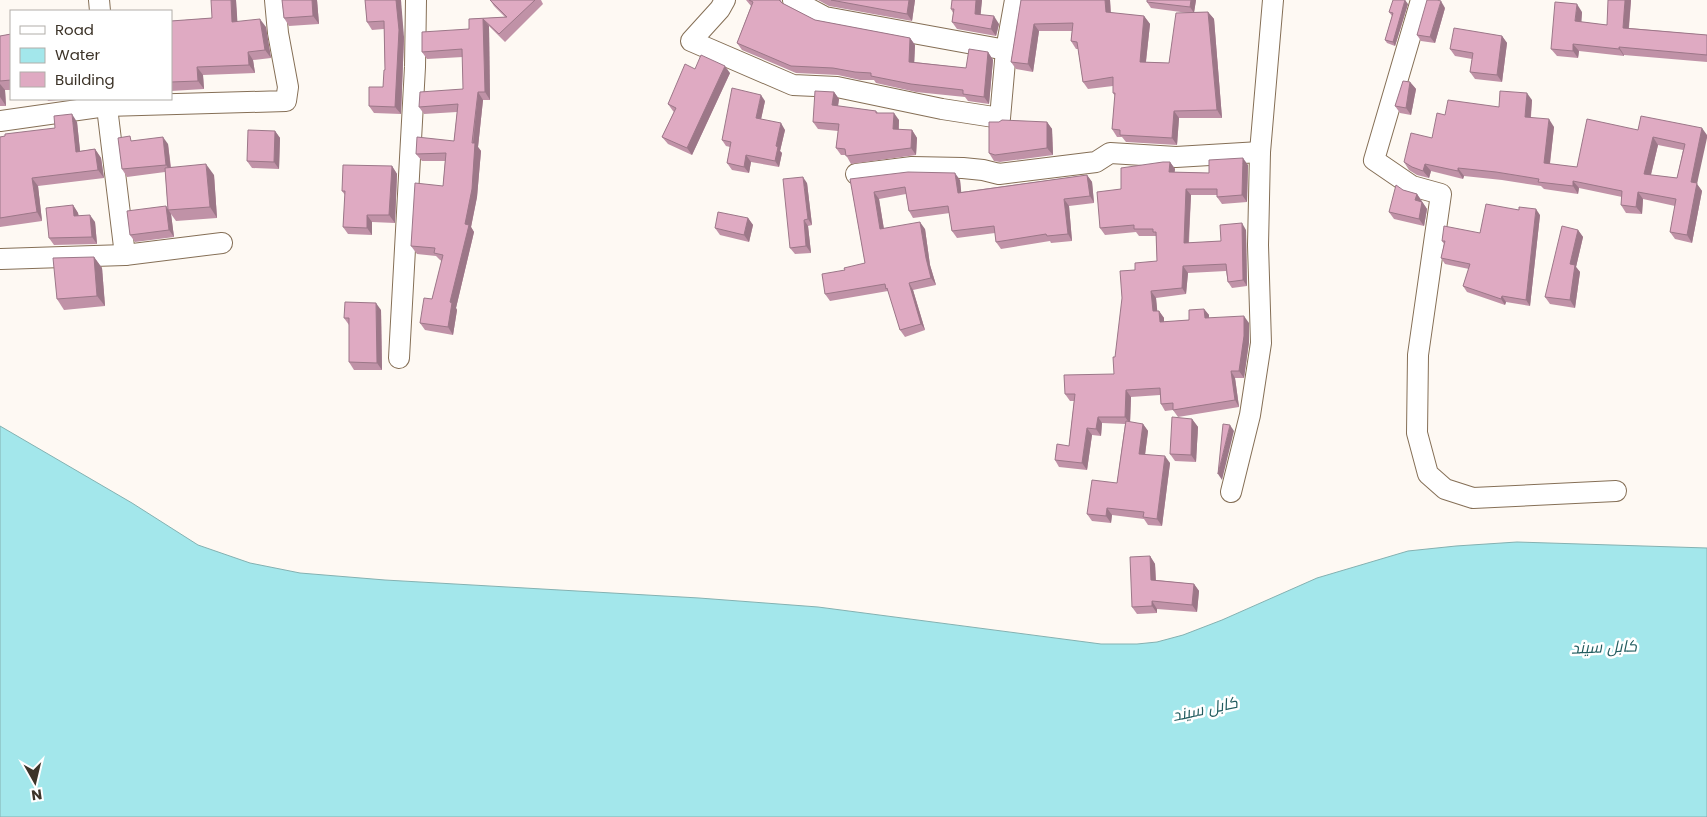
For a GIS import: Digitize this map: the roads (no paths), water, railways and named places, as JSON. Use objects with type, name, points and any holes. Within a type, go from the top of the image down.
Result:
[{"type":"street","points":[[0,121],[106,103],[286,101],[288,87],[278,33],[275,0]]},
{"type":"street","points":[[399,358],[415,67],[416,0]]},
{"type":"street","points":[[725,0],[720,9],[691,41],[793,85],[837,87],[942,109],[1000,118],[1006,50],[1015,0]]},
{"type":"street","points":[[793,0],[825,17],[1006,50]]},
{"type":"street","points":[[1232,492],[1250,415],[1261,343],[1258,245],[1260,152],[1273,0]]},
{"type":"street","points":[[1421,0],[1374,160],[1412,186],[1441,194],[1418,355],[1417,433],[1428,474],[1445,489],[1473,498],[1616,491]]},
{"type":"street","points":[[106,103],[125,255]]},
{"type":"street","points":[[856,174],[912,167],[963,168],[999,174],[1096,162],[1110,152],[1176,157],[1260,152]]},
{"type":"street","points":[[1,259],[125,255],[222,243]]},
{"type":"water","name":"کابل سيند","points":[[0,426],[132,503],[198,545],[250,563],[300,573],[818,607],[1101,644],[1157,642],[1183,635],[1317,578],[1408,551],[1517,542],[1707,548],[1707,817],[0,817]]}]
